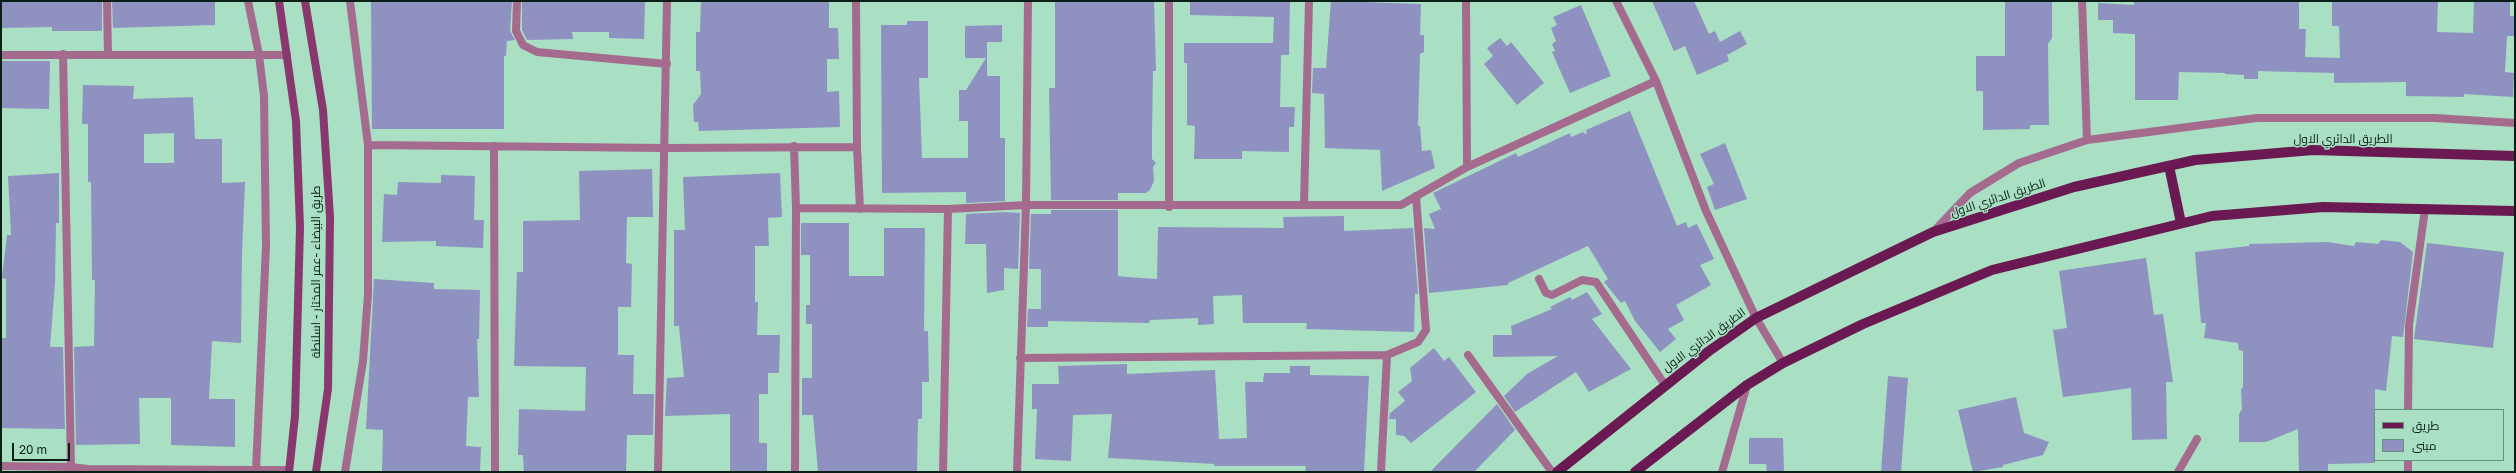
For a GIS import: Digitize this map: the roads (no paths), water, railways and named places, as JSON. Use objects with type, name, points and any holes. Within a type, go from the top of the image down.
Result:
[{"type":"main road","name":"طريق البيضاء -عمر المختار - اسلنطة","points":[[279,1],[296,121],[300,227],[295,416],[289,471]]},
{"type":"main road","name":"طريق البيضاء -عمر المختار - اسلنطة","points":[[306,1],[323,110],[330,218],[328,389],[316,472]]},
{"type":"main road","name":"الطريق الدائري الاول","points":[[1557,472],[1665,385],[1756,318],[1933,232],[2074,187],[2195,160],[2312,150],[2515,156]]},
{"type":"main road","points":[[2169,166],[2181,223]]},
{"type":"main road","points":[[1635,472],[1746,385],[1783,364],[1863,324],[1992,270],[2212,216],[2323,208],[2515,211]]},
{"type":"street","points":[[107,1],[108,55]]},
{"type":"street","points":[[248,1],[259,55],[264,96],[266,246],[256,470]]},
{"type":"street","points":[[345,472],[363,361],[368,294],[368,145],[350,1]]},
{"type":"street","points":[[517,1],[516,31],[523,45],[537,52],[667,64]]},
{"type":"street","points":[[658,472],[667,64],[667,1]]},
{"type":"street","points":[[856,1],[857,147],[860,209]]},
{"type":"street","points":[[1017,472],[1026,205],[1028,1]]},
{"type":"street","points":[[1169,1],[1169,206]]},
{"type":"street","points":[[1304,204],[1309,1]]},
{"type":"street","points":[[1466,1],[1467,166]]},
{"type":"street","points":[[1616,1],[1656,81],[1706,211],[1756,318],[1783,364]]},
{"type":"street","points":[[2082,1],[2087,140]]},
{"type":"street","points":[[63,54],[71,467]]},
{"type":"street","points":[[1,55],[287,55]]},
{"type":"street","points":[[796,208],[948,209],[1026,205],[1401,205],[1467,166],[1656,81]]},
{"type":"street","points":[[1933,232],[1970,193],[2019,163],[2087,140],[2257,118],[2435,118],[2515,123]]},
{"type":"street","points":[[368,145],[664,148],[794,146],[857,147]]},
{"type":"street","points":[[494,146],[495,472]]},
{"type":"street","points":[[794,146],[796,208],[795,472]]},
{"type":"street","points":[[1020,358],[1387,355],[1418,342],[1426,330],[1416,196]]},
{"type":"street","points":[[943,472],[948,209]]},
{"type":"street","points":[[2408,409],[2409,326],[2419,243],[2425,209]]},
{"type":"street","points":[[1539,279],[1546,293],[1552,296],[1582,280],[1596,282],[1665,385]]},
{"type":"street","points":[[1381,472],[1387,355]]},
{"type":"street","points":[[1468,355],[1552,472]]},
{"type":"street","points":[[1722,472],[1746,385]]},
{"type":"street","points":[[2178,472],[2197,439]]},
{"type":"street","points":[[2408,461],[2408,472]]},
{"type":"street","points":[[1,466],[71,467],[88,471],[289,471]]}]
